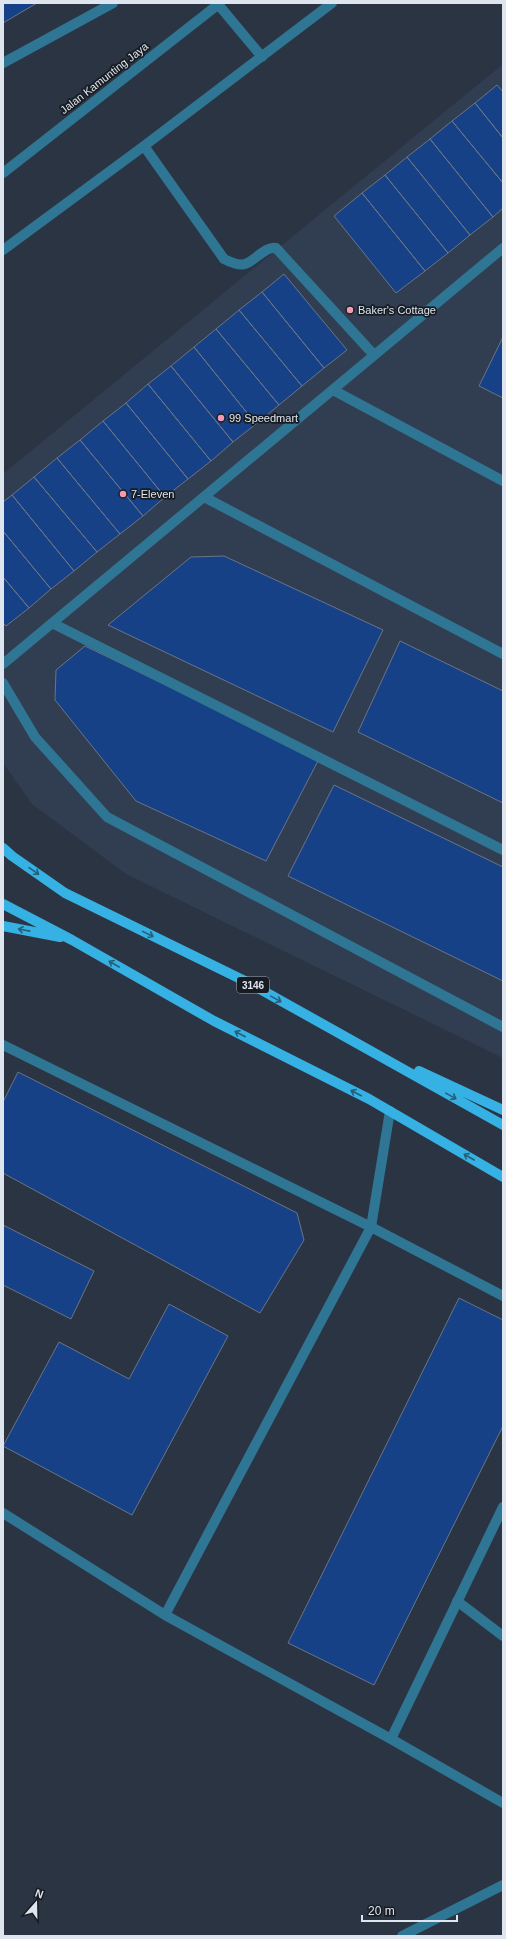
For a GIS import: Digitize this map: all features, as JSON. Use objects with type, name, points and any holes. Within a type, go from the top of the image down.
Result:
[{"type":"main road","points":[[3,843],[12,856]]},
{"type":"main road","name":"3146","points":[[3,848],[65,893],[251,984],[503,1125]]},
{"type":"main road","points":[[3,904],[72,940],[214,1021],[390,1111],[503,1177]]},
{"type":"main road","points":[[3,926],[72,940]]},
{"type":"main road","points":[[350,1040],[503,1110]]},
{"type":"street","points":[[3,62],[113,3]]},
{"type":"street","points":[[219,3],[262,57]]},
{"type":"street","name":"Jalan Kamunting Jaya","points":[[3,173],[219,3]]},
{"type":"street","points":[[3,250],[144,146],[332,3]]},
{"type":"street","points":[[144,146],[224,259],[233,263],[245,265],[270,248],[276,248],[374,355]]},
{"type":"street","points":[[3,664],[503,248]]},
{"type":"street","points":[[333,390],[503,481]]},
{"type":"street","points":[[204,496],[503,654]]},
{"type":"street","points":[[52,623],[503,850]]},
{"type":"street","points":[[3,683],[35,737],[107,816],[503,1027]]},
{"type":"street","points":[[3,1046],[372,1227],[503,1296]]},
{"type":"street","points":[[165,1615],[372,1227],[390,1111]]},
{"type":"street","points":[[391,1739],[503,1506]]},
{"type":"street","points":[[3,1513],[165,1615],[391,1739],[503,1803]]},
{"type":"street","points":[[457,1601],[503,1636]]},
{"type":"street","points":[[402,1936],[503,1885]]},
{"type":"shaded area","points":[[503,64],[503,1058],[126,874],[32,804],[3,763],[3,474]]},
{"type":"building","points":[[3,3],[37,3],[3,23]]},
{"type":"building","points":[[497,85],[503,92],[503,138],[475,103]]},
{"type":"building","points":[[475,103],[503,138],[503,183],[452,121]]},
{"type":"building","points":[[452,121],[503,183],[503,208],[493,217],[430,139]]},
{"type":"building","points":[[430,139],[493,217],[470,235],[407,157]]},
{"type":"building","points":[[407,157],[470,235],[448,253],[385,175]]},
{"type":"building","points":[[385,175],[448,253],[425,271],[362,193]]},
{"type":"building","points":[[362,193],[425,271],[396,293],[334,216]]},
{"type":"building","points":[[284,274],[347,350],[324,368],[262,292]]},
{"type":"building","points":[[262,292],[324,368],[302,386],[239,310]]},
{"type":"building","points":[[239,310],[302,386],[279,405],[216,329]]},
{"type":"building","points":[[216,329],[279,405],[256,424],[194,347]]},
{"type":"building","points":[[503,337],[503,398],[479,386]]},
{"type":"building","points":[[194,347],[256,424],[233,442],[171,366]]},
{"type":"building","points":[[171,366],[233,442],[211,461],[148,384]]},
{"type":"building","points":[[148,384],[211,461],[188,479],[126,403]]},
{"type":"building","points":[[126,403],[188,479],[165,497],[103,421]]},
{"type":"building","points":[[103,421],[165,497],[143,516],[80,440]]},
{"type":"building","points":[[80,440],[143,516],[120,534],[57,458]]},
{"type":"building","points":[[57,458],[120,534],[97,552],[34,477]]},
{"type":"building","points":[[34,477],[97,552],[74,571],[12,495]]},
{"type":"building","points":[[12,495],[74,571],[51,589],[3,531],[3,502]]},
{"type":"building","points":[[3,531],[51,589],[29,608],[3,577]]},
{"type":"building","points":[[224,556],[383,630],[333,732],[108,625],[191,557]]},
{"type":"building","points":[[3,577],[29,608],[6,626],[3,623]]},
{"type":"building","points":[[400,641],[503,691],[503,803],[358,732]]},
{"type":"building","points":[[85,646],[319,759],[266,861],[136,801],[55,700],[56,670]]},
{"type":"building","points":[[334,785],[503,867],[503,981],[288,876]]},
{"type":"building","points":[[18,1072],[297,1213],[304,1240],[260,1313],[3,1173],[3,1102]]},
{"type":"building","points":[[3,1225],[94,1271],[71,1319],[3,1285]]},
{"type":"building","points":[[459,1298],[503,1320],[503,1426],[374,1685],[288,1643]]},
{"type":"building","points":[[169,1304],[228,1336],[132,1515],[3,1446],[59,1342],[129,1379]]},
{"type":"place","name":"Baker's Cottage","points":[[350,310]]},
{"type":"place","name":"99 Speedmart","points":[[221,418]]},
{"type":"place","name":"7-Eleven","points":[[123,494]]}]
